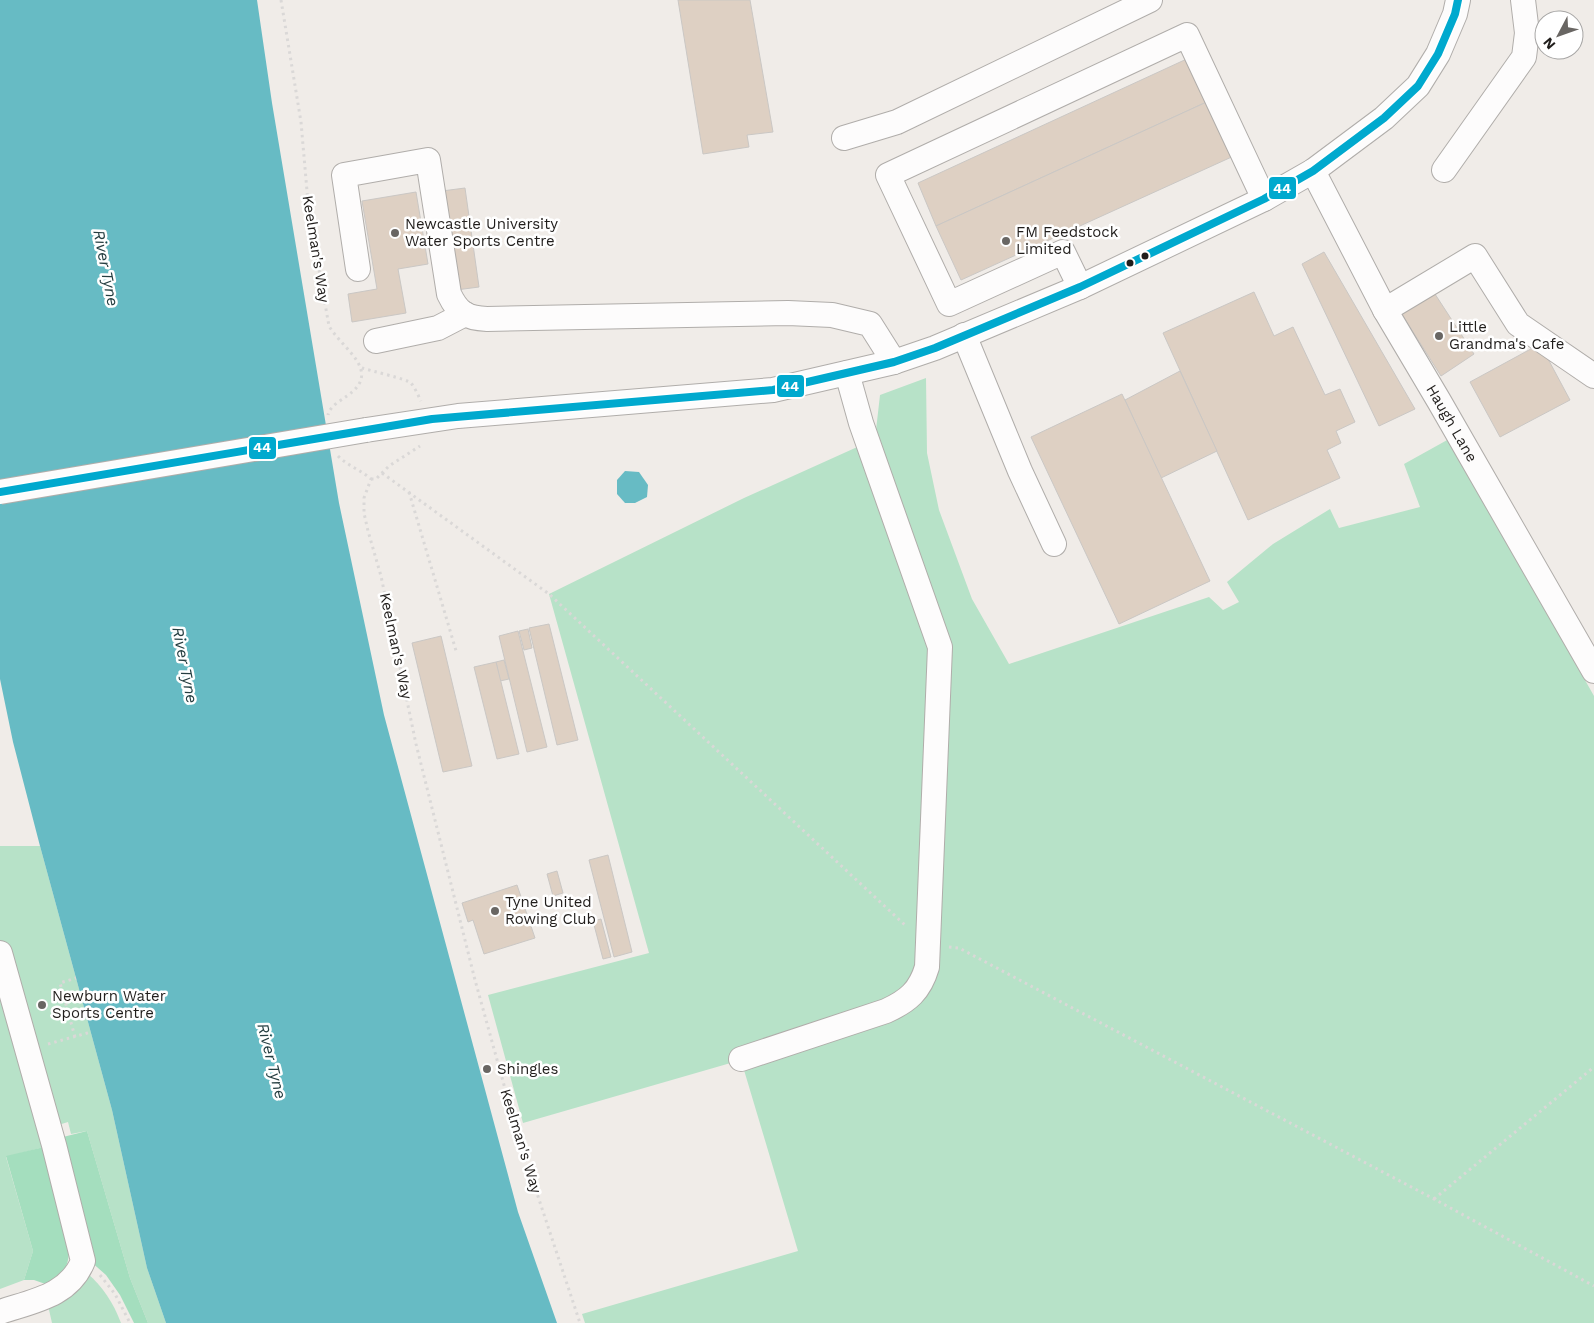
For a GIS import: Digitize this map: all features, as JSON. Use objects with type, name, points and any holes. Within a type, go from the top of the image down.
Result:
[{"type":"street","points":[[844,138],[897,122],[1150,0]]},
{"type":"street","points":[[0,492],[432,419],[773,390],[894,362],[935,348],[1080,287],[1264,199],[1314,171],[1384,118],[1418,86],[1438,54],[1456,14],[1458,0]]},
{"type":"street","points":[[1444,170],[1524,57],[1527,33],[1523,0]]},
{"type":"street","points":[[1080,287],[1063,252],[949,304],[888,175],[1187,35],[1264,199]]},
{"type":"street","points":[[358,268],[344,175],[428,160],[449,294],[455,307],[465,314],[475,318],[487,319],[788,313],[832,315],[870,324],[894,362]]},
{"type":"street","name":"Haugh Lane","points":[[1314,171],[1385,310],[1594,671]]},
{"type":"street","points":[[1385,310],[1475,256],[1518,324],[1594,376]]},
{"type":"street","points":[[376,341],[438,328],[465,314]]},
{"type":"street","points":[[964,335],[1020,471],[1054,544]]},
{"type":"street","points":[[741,1060],[902,1004],[922,982],[927,967],[940,647],[861,423],[847,373]]},
{"type":"street","points":[[0,953],[69,1201],[83,1261],[74,1278],[62,1289],[9,1315]]},
{"type":"path","name":"Keelman's Way","points":[[281,0],[301,122],[309,214],[329,326],[335,337],[349,349],[362,368]]},
{"type":"path","points":[[329,423],[327,415],[329,409],[356,390],[361,380],[362,368],[404,379],[411,383],[432,419],[431,436],[427,441],[389,466],[376,479],[371,479],[366,474],[346,463],[337,455],[335,450]]},
{"type":"path","points":[[382,474],[548,594],[928,946],[959,948],[1434,1199],[1594,1286]]},
{"type":"path","name":"Keelman's Way","points":[[371,479],[364,498],[364,513],[381,576],[416,744],[511,1115],[580,1323]]},
{"type":"path","points":[[408,492],[457,654]]},
{"type":"path","points":[[75,1037],[60,983],[76,978]]},
{"type":"path","points":[[27,1050],[91,1032]]},
{"type":"path","points":[[1434,1199],[1594,1067]]},
{"type":"path","points":[[83,1261],[89,1264],[101,1276],[115,1294],[130,1323]]},
{"type":"green space","points":[[926,378],[927,453],[939,510],[972,599],[1009,664],[1209,597],[1223,610],[1239,602],[1227,582],[1273,544],[1330,509],[1339,528],[1420,507],[1404,464],[1449,439],[1594,696],[1594,1323],[585,1323],[582,1314],[798,1251],[741,1060],[523,1123],[488,995],[649,953],[549,594],[744,498],[875,439],[880,395]]},
{"type":"green space","name":"Newburn Water Sports Centre","points":[[0,846],[40,846],[112,1110],[147,1268],[166,1323],[148,1323],[130,1278],[87,1131],[71,1134],[68,1122],[39,1131],[44,1147],[6,1157],[33,1251],[24,1280],[0,1289]]},
{"type":"green space","points":[[87,1131],[130,1278],[148,1323],[134,1323],[120,1295],[106,1275],[89,1260],[55,1139]]},
{"type":"green space","points":[[44,1147],[56,1188],[69,1250],[66,1267],[54,1287],[34,1280],[24,1280],[33,1251],[6,1156]]},
{"type":"green space","points":[[87,1273],[107,1295],[121,1323],[52,1323],[47,1301]]},
{"type":"water","name":"River Tyne","points":[[0,0],[257,0],[272,103],[339,503],[384,715],[518,1212],[557,1323],[166,1323],[147,1268],[112,1110],[40,846],[13,742],[0,679]]},
{"type":"water","points":[[625,471],[639,472],[648,485],[647,497],[635,503],[625,503],[617,494],[617,480]]},
{"type":"building","points":[[678,0],[750,0],[773,132],[747,135],[749,147],[703,154]]},
{"type":"building","points":[[1191,57],[1211,100],[936,226],[918,183]]},
{"type":"building","points":[[1211,100],[1236,155],[961,280],[936,226]]},
{"type":"building","points":[[465,188],[479,287],[456,290],[442,191]]},
{"type":"building","name":"Newcastle University Water Sports Centre","points":[[416,192],[428,264],[398,269],[406,313],[352,322],[348,294],[377,289],[362,201]]},
{"type":"building","points":[[1324,252],[1415,409],[1379,426],[1302,264]]},
{"type":"building","points":[[1433,291],[1474,354],[1441,376],[1401,313]]},
{"type":"building","points":[[1254,292],[1274,336],[1293,327],[1325,395],[1340,389],[1355,422],[1336,431],[1341,443],[1327,450],[1340,478],[1248,520],[1163,333]]},
{"type":"building","points":[[1540,344],[1570,400],[1500,437],[1470,382]]},
{"type":"building","points":[[1180,371],[1217,451],[1161,478],[1125,400]]},
{"type":"building","points":[[1122,394],[1210,581],[1119,624],[1031,437]]},
{"type":"building","points":[[549,624],[578,740],[557,745],[529,628]]},
{"type":"building","points":[[528,629],[532,648],[524,650],[519,631]]},
{"type":"building","points":[[518,631],[547,747],[527,752],[499,636]]},
{"type":"building","points":[[441,636],[472,766],[443,772],[412,643]]},
{"type":"building","points":[[504,660],[509,679],[500,681],[496,662]]},
{"type":"building","points":[[496,662],[519,754],[497,759],[474,667]]},
{"type":"building","points":[[608,855],[632,952],[614,957],[589,860]]},
{"type":"building","points":[[557,871],[563,893],[553,896],[547,874]]},
{"type":"building","name":"Tyne United Rowing Club","points":[[517,885],[535,938],[484,954],[473,920],[468,922],[462,903]]},
{"type":"building","points":[[601,919],[611,957],[603,959],[593,921]]},
{"type":"transit line","name":"44","points":[[0,492],[432,419],[773,390],[894,362],[935,348],[1080,287],[1264,199],[1313,171],[1384,118],[1418,86],[1438,54],[1455,14],[1458,0]]},
{"type":"place","name":"Newcastle University Water Sports Centre","points":[[395,233]]},
{"type":"place","name":"FM Feedstock Limited","points":[[1006,241]]},
{"type":"place","name":"Little Grandma's Cafe","points":[[1439,336]]},
{"type":"place","name":"Tyne United Rowing Club","points":[[495,911]]},
{"type":"place","name":"Newburn Water Sports Centre","points":[[42,1005]]},
{"type":"place","name":"Shingles","points":[[487,1069]]}]
